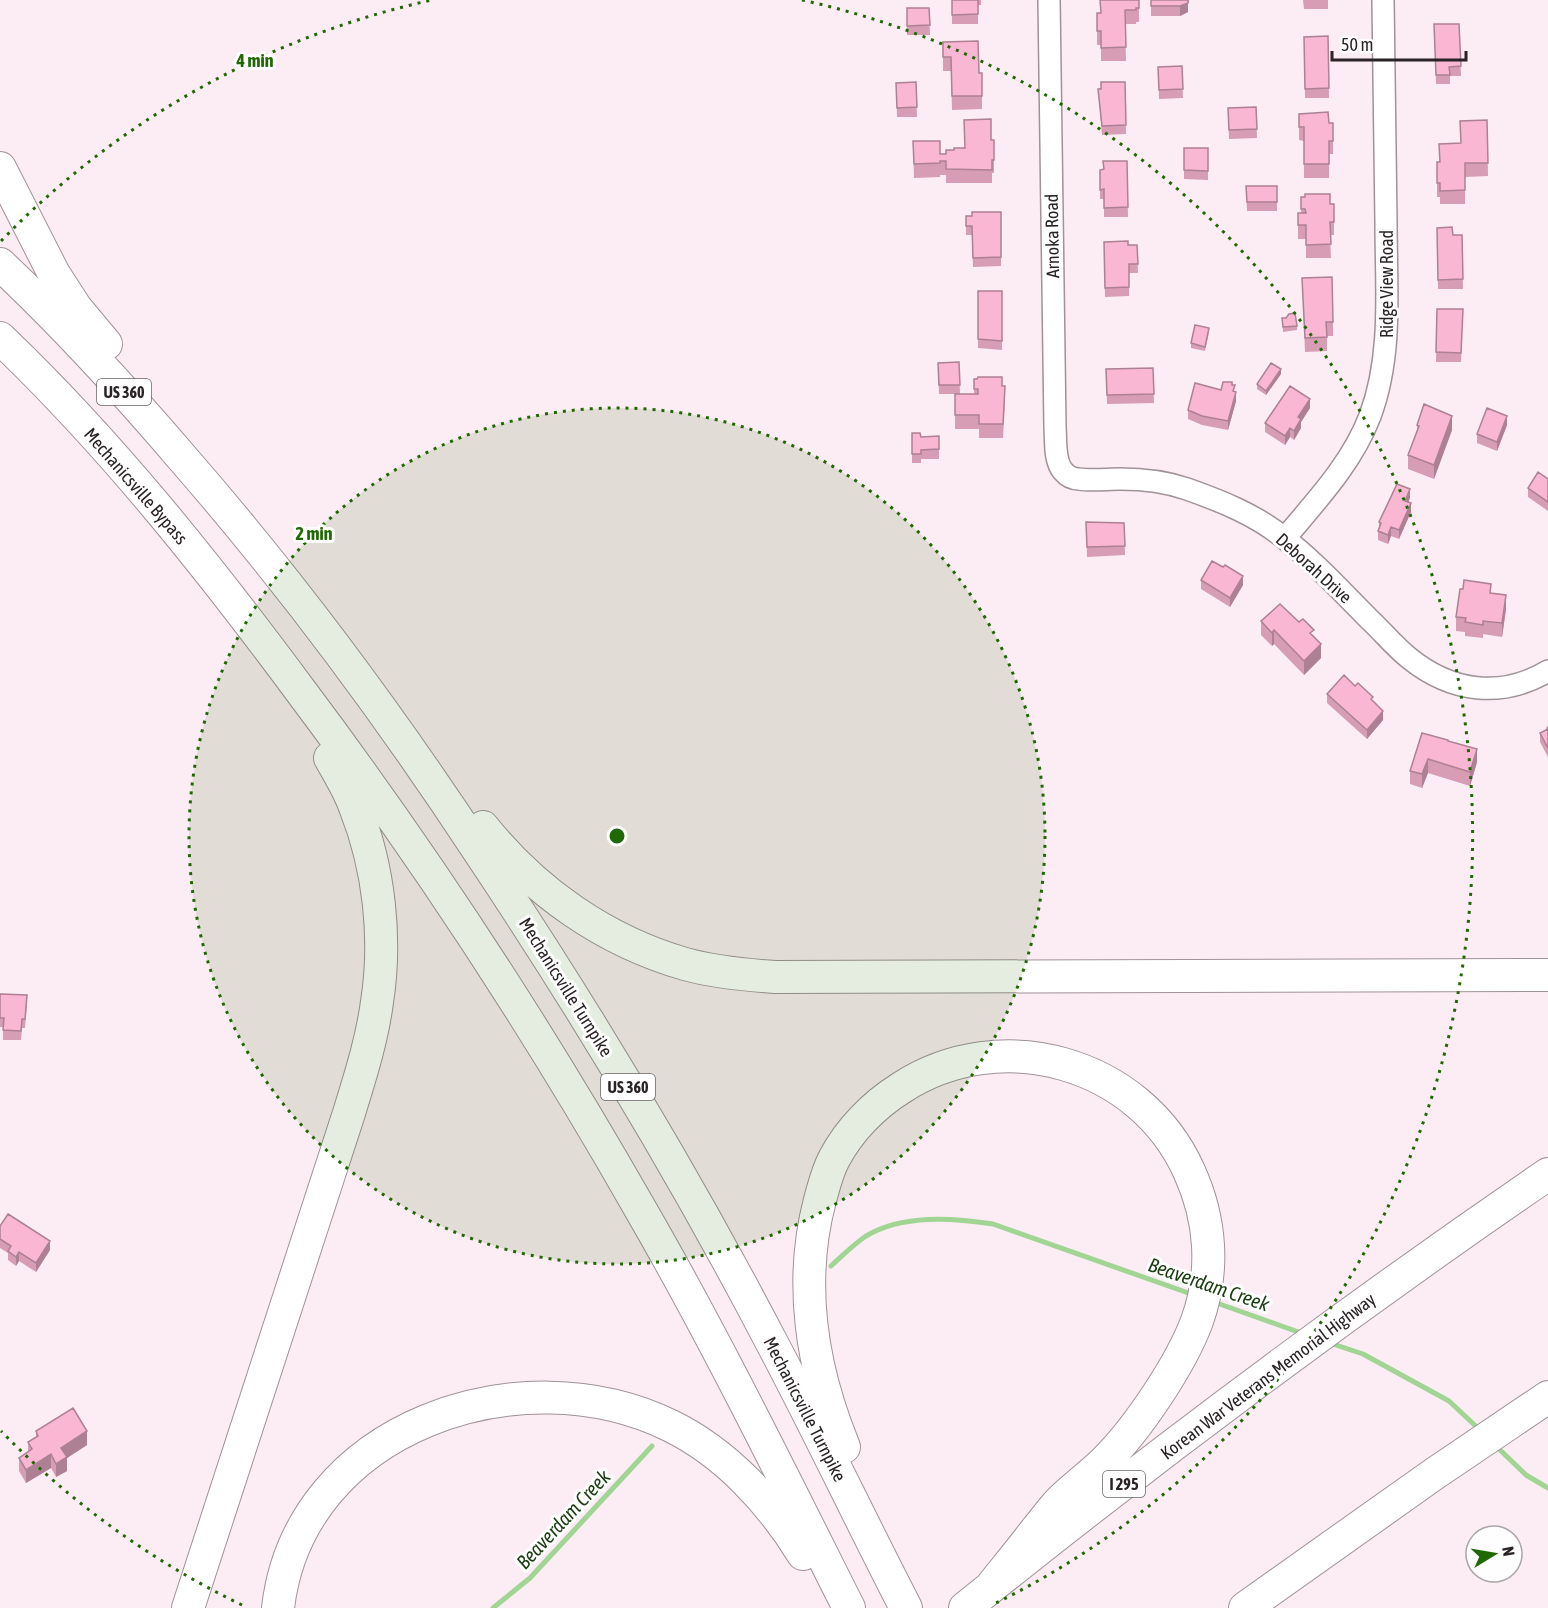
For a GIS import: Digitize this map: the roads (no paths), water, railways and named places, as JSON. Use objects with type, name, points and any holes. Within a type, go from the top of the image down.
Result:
[{"type":"highway","points":[[0,168],[38,244],[70,299],[131,374],[241,525]]},
{"type":"highway","name":"US 360","points":[[0,264],[89,353],[241,525]]},
{"type":"highway","name":"Mechanicsville Bypass","points":[[0,338],[98,440],[181,537],[264,642],[341,745],[484,953],[592,1124],[640,1208],[730,1373],[849,1608]]},
{"type":"highway","points":[[98,440],[330,758],[355,806],[364,833],[373,868],[379,907],[381,948],[378,1001],[368,1049],[188,1608]]},
{"type":"highway","name":"Mechanicsville Turnpike","points":[[241,525],[375,698],[568,987],[725,1256],[774,1347],[906,1608]]},
{"type":"highway","points":[[298,597],[439,767],[488,834],[517,866],[540,887],[612,935],[648,952],[686,964],[729,973],[775,977],[1548,975]]},
{"type":"highway","points":[[913,1608],[835,1427],[815,1354],[810,1317],[811,1242],[827,1175],[835,1157],[850,1134],[887,1097],[916,1078],[942,1067],[991,1056],[1019,1056],[1049,1060],[1077,1068],[1105,1080],[1130,1096],[1152,1115],[1183,1157],[1197,1188],[1205,1216],[1209,1245],[1208,1274],[1202,1306],[1185,1347],[1153,1401],[1131,1432],[1108,1458],[1058,1502],[980,1596]]},
{"type":"highway","name":"Korean War Veterans Memorial Highway","points":[[980,1596],[1116,1489],[1378,1294],[1548,1174]]},
{"type":"highway","points":[[278,1608],[286,1572],[302,1532],[328,1491],[358,1461],[401,1432],[448,1412],[471,1405],[543,1396],[582,1399],[623,1408],[671,1426],[700,1443],[739,1474],[776,1515],[809,1563],[833,1608]]},
{"type":"highway","points":[[1245,1608],[1434,1474],[1548,1397]]},
{"type":"street","name":"Arnoka Road","points":[[1049,0],[1055,427],[1059,463],[1062,470]]},
{"type":"street","name":"Ridge View Road","points":[[1285,538],[1333,482],[1352,453],[1370,417],[1385,355],[1383,0]]},
{"type":"street","name":"Deborah Drive","points":[[1062,470],[1078,479],[1123,479],[1180,486],[1216,499],[1257,519],[1285,538],[1408,658],[1446,680],[1470,687],[1494,690],[1517,685],[1548,671]]},
{"type":"waterway","name":"Beaverdam Creek","points":[[831,1266],[862,1239],[880,1229],[912,1221],[961,1220],[993,1224],[1194,1295]]},
{"type":"waterway","name":"Beaverdam Creek","points":[[1214,1302],[1304,1334]]},
{"type":"waterway","name":"Beaverdam Creek","points":[[1330,1343],[1363,1354],[1449,1401],[1481,1431]]},
{"type":"waterway","name":"Beaverdam Creek","points":[[493,1608],[530,1578],[652,1446]]},
{"type":"waterway","name":"Beaverdam Creek","points":[[1496,1446],[1526,1475],[1548,1488]]}]
